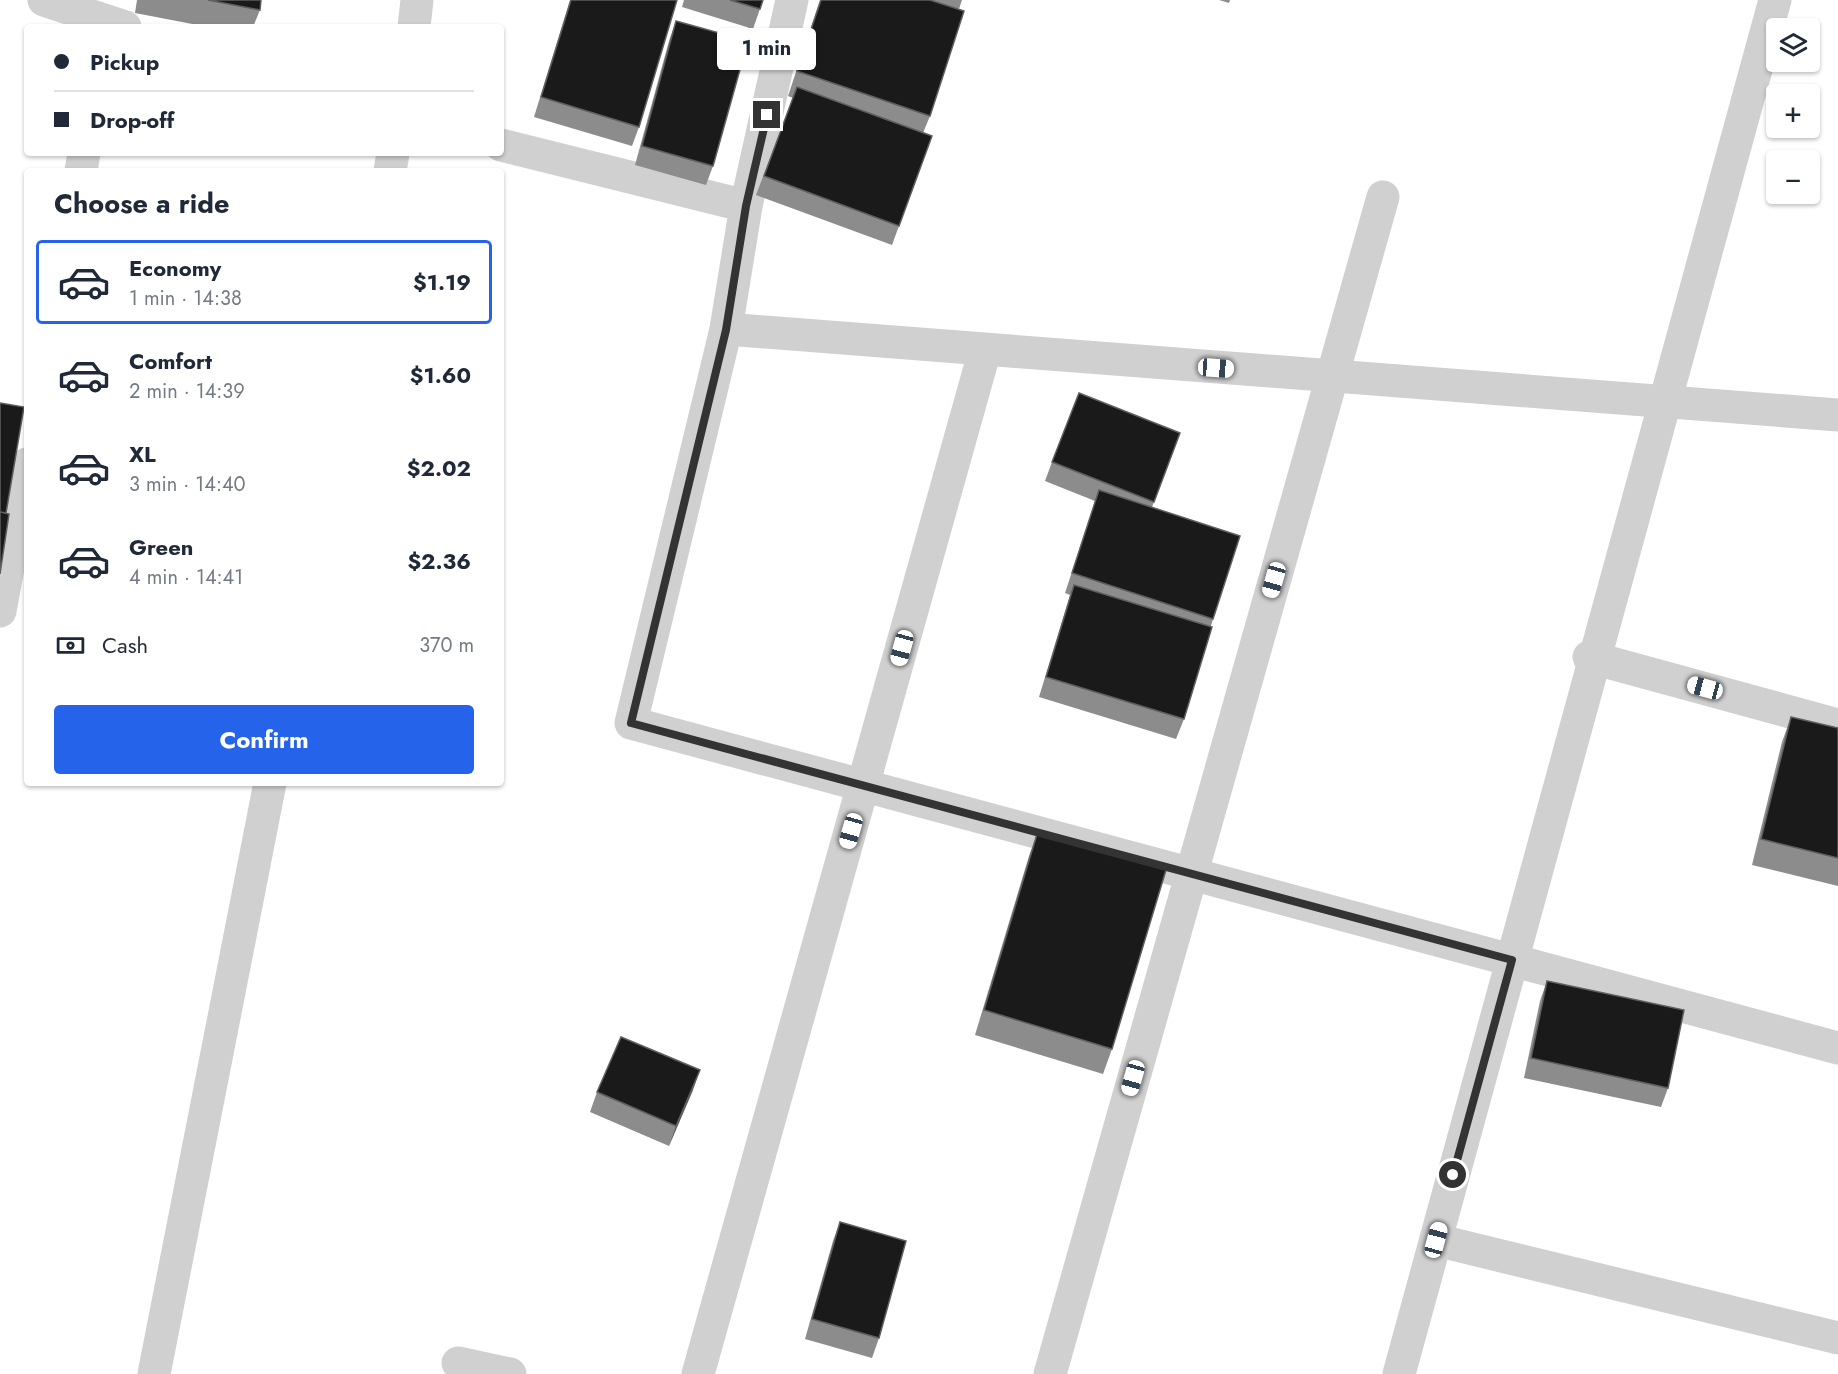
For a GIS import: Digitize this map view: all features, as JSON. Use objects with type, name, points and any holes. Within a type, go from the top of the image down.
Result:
[{"type":"street","points":[[44,0],[113,19]]},
{"type":"street","points":[[414,24],[417,0]]},
{"type":"street","points":[[792,0],[746,206],[726,330],[631,723],[1838,1048]]},
{"type":"street","points":[[1399,1374],[1592,658],[1665,403],[1774,0]]},
{"type":"street","points":[[504,146],[746,206]]},
{"type":"street","points":[[1050,1374],[1383,196]]},
{"type":"street","points":[[726,330],[1838,415]]},
{"type":"street","points":[[699,1374],[985,350]]},
{"type":"street","points":[[0,611],[24,480]]},
{"type":"street","points":[[1592,658],[1838,725]]},
{"type":"street","points":[[154,1374],[269,786]]},
{"type":"street","points":[[1436,1240],[1838,1338]]},
{"type":"street","points":[[459,1363],[510,1374]]},
{"type":"building","points":[[208,0],[261,0],[260,10]]},
{"type":"building","points":[[571,0],[677,0],[639,127],[541,97]]},
{"type":"building","points":[[730,0],[763,0],[760,9]]},
{"type":"building","points":[[821,0],[930,0],[964,11],[930,116],[797,71]]},
{"type":"building","points":[[676,21],[748,41],[713,166],[642,146]]},
{"type":"building","points":[[797,87],[932,136],[899,226],[764,176]]},
{"type":"building","points":[[1079,393],[1180,433],[1154,502],[1052,462]]},
{"type":"building","points":[[0,403],[24,407],[6,513],[0,512]]},
{"type":"building","points":[[1099,490],[1240,536],[1213,619],[1072,573]]},
{"type":"building","points":[[0,512],[9,514],[0,574]]},
{"type":"building","points":[[1074,585],[1212,627],[1184,719],[1046,677]]},
{"type":"building","points":[[1791,717],[1838,728],[1838,858],[1761,839]]},
{"type":"building","points":[[1038,831],[1166,870],[1112,1049],[984,1010]]},
{"type":"building","points":[[1547,981],[1684,1010],[1668,1088],[1531,1058]]},
{"type":"building","points":[[621,1037],[700,1070],[676,1126],[597,1092]]},
{"type":"building","points":[[840,1222],[906,1241],[879,1338],[812,1319]]},
{"type":"route","points":[[767,115],[746,206],[726,330],[631,723],[1512,960],[1453,1175]]}]
